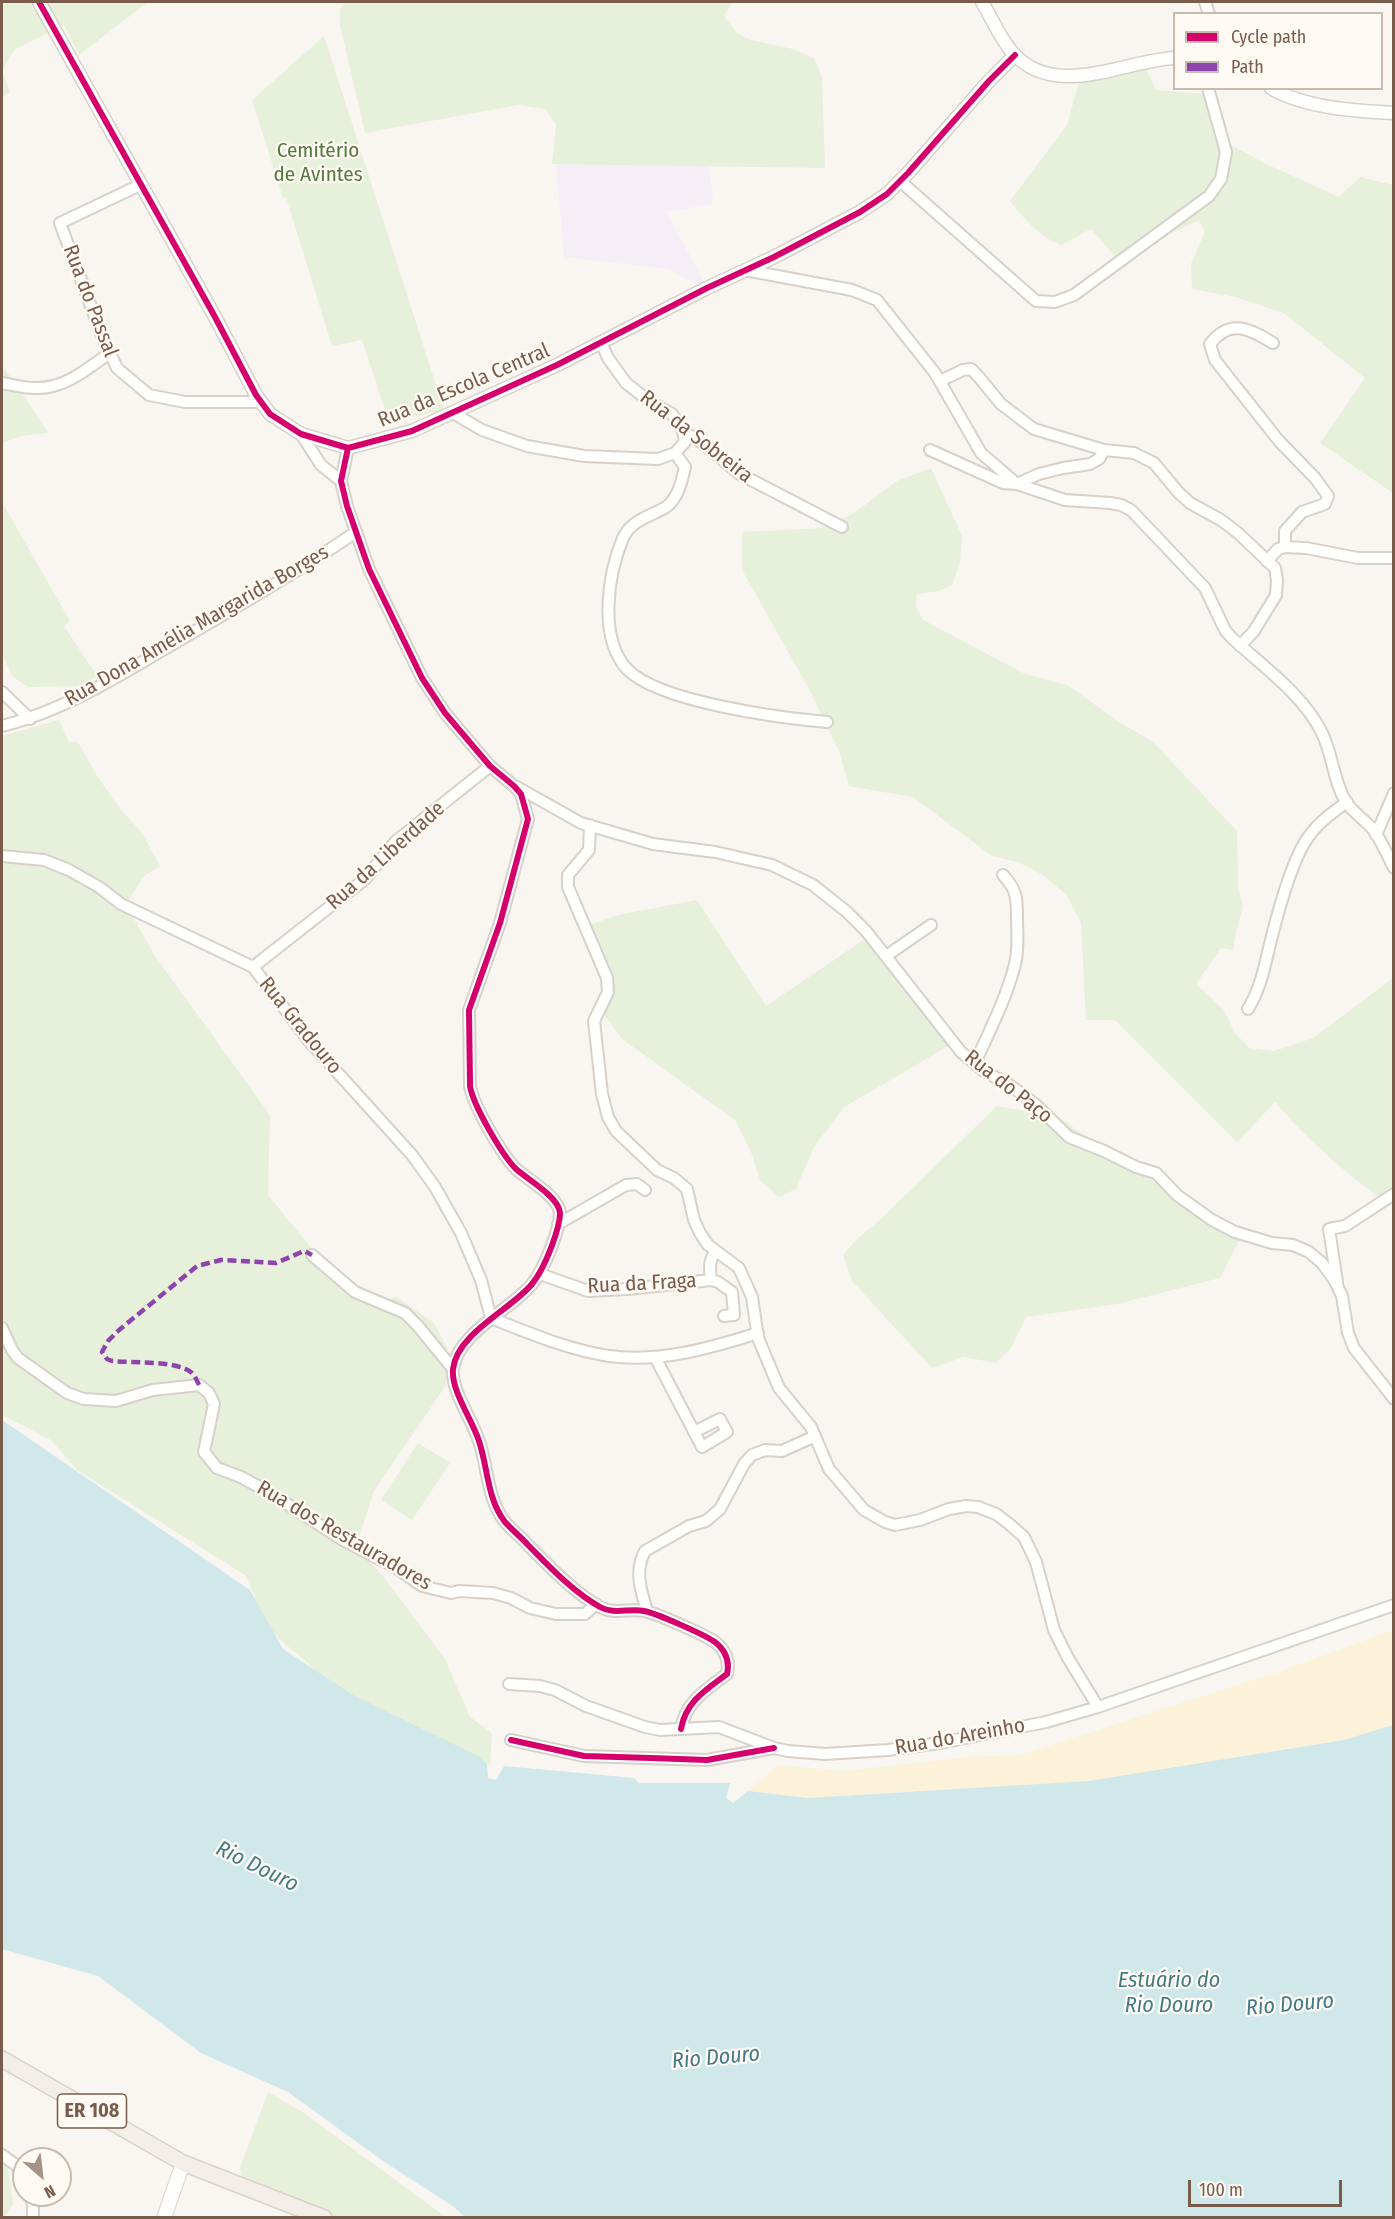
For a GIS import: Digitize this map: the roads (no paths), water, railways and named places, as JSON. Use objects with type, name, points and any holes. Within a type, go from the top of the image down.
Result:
[{"type":"main road","name":"ER 108","points":[[2,2059],[183,2163],[324,2217]]},
{"type":"main road","points":[[164,2217],[183,2163]]},
{"type":"street","points":[[39,2],[261,402],[270,414],[301,434],[348,448],[341,481],[321,465],[301,434]]},
{"type":"street","points":[[982,2],[1015,55],[1046,73],[1069,77],[1090,75],[1173,58]]},
{"type":"street","name":"Rua da Escola Central","points":[[348,448],[412,431],[453,413],[557,365],[860,212],[887,194],[900,181],[1015,55]]},
{"type":"street","points":[[1000,70],[1026,63]]},
{"type":"street","points":[[900,181],[1036,301],[1055,302],[1074,295],[1209,196],[1221,179],[1226,152],[1209,90]]},
{"type":"street","points":[[1274,90],[1284,97],[1352,111],[1394,113]]},
{"type":"street","name":"Rua do Passal","points":[[140,185],[60,223],[117,368],[149,395],[185,402],[261,402]]},
{"type":"street","points":[[745,270],[852,290],[877,300],[940,381],[981,453],[1017,484]]},
{"type":"street","points":[[1273,343],[1252,330],[1230,328],[1217,335],[1210,344],[1215,360],[1279,441],[1315,478],[1328,496],[1325,504],[1302,512],[1285,531],[1285,547]]},
{"type":"street","name":"Rua da Sobreira","points":[[601,342],[608,358],[626,383],[649,401],[672,414],[683,431],[704,444],[738,473],[775,495],[842,527]]},
{"type":"street","points":[[2,383],[30,388],[53,387],[77,375],[110,353]]},
{"type":"street","points":[[940,381],[970,369],[1001,404],[1034,429],[1104,450],[1134,453],[1154,464],[1190,503],[1221,520],[1238,533],[1275,568],[1277,580],[1276,595],[1254,631],[1240,646]]},
{"type":"street","points":[[453,413],[482,430],[527,446],[584,456],[658,459],[675,453],[685,442],[683,431]]},
{"type":"street","points":[[930,450],[1003,483],[1017,484],[1065,500],[1110,503],[1131,510],[1174,553],[1204,588],[1225,630],[1307,709],[1321,730],[1329,748],[1334,772],[1347,802],[1376,835],[1394,868]]},
{"type":"street","points":[[1017,484],[1047,472],[1090,464],[1099,459],[1104,450]]},
{"type":"street","points":[[675,453],[685,466],[679,490],[668,506],[643,517],[624,536],[610,582],[607,608],[616,652],[627,668],[638,677],[680,696],[780,717],[827,722]]},
{"type":"street","name":"Rua do Paço","points":[[341,481],[369,569],[422,678],[445,713],[490,766],[514,786],[560,812],[590,825],[653,844],[715,852],[772,865],[813,885],[847,912],[886,956],[961,1052],[984,1071],[1011,1086],[1035,1104],[1069,1137],[1104,1150],[1136,1167],[1156,1173],[1177,1195],[1212,1220],[1235,1232],[1272,1243],[1293,1245],[1309,1252],[1322,1263],[1338,1288]]},
{"type":"street","name":"Rua Dona Amélia Margarida Borges","points":[[2,726],[30,719],[73,700],[136,666],[311,562],[356,532]]},
{"type":"street","points":[[1267,561],[1278,549],[1285,547],[1306,548],[1358,558],[1394,558]]},
{"type":"street","points":[[2,692],[30,719]]},
{"type":"street","name":"Rua da Liberdade","points":[[253,968],[365,879],[395,842],[490,766]]},
{"type":"street","points":[[514,786],[520,794],[528,819],[500,922],[469,1010],[470,1086],[477,1108],[508,1159],[515,1168],[554,1200],[560,1211],[557,1232],[540,1274],[531,1286],[491,1318],[465,1345],[456,1358],[453,1370],[455,1384],[480,1441],[498,1512],[553,1570],[608,1611],[647,1611],[714,1641],[728,1660],[727,1674],[697,1697],[683,1718],[681,1729]]},
{"type":"street","points":[[1376,835],[1394,793]]},
{"type":"street","points":[[1248,1010],[1264,968],[1293,865],[1308,836],[1329,815],[1347,802]]},
{"type":"street","points":[[590,825],[589,850],[568,875],[568,887],[607,978],[608,992],[594,1021],[602,1094],[608,1117],[616,1131],[657,1170],[674,1178],[687,1190],[694,1220],[700,1233],[708,1245],[739,1268],[749,1288],[756,1313],[758,1333],[779,1388],[811,1427],[813,1437],[829,1469],[849,1494],[864,1510],[895,1525],[966,1506],[978,1507],[996,1514],[1024,1537],[1036,1562],[1054,1630],[1098,1707]]},
{"type":"street","name":"Rua Gradouro","points":[[2,856],[44,860],[69,870],[99,887],[121,904],[253,968],[309,1041],[411,1155],[435,1187],[461,1233],[481,1280],[491,1318]]},
{"type":"street","points":[[975,1063],[996,1018],[1015,964],[1018,900],[1011,884],[1003,875]]},
{"type":"street","points":[[886,956],[931,925]]},
{"type":"street","points":[[558,1224],[626,1185],[637,1184],[645,1190]]},
{"type":"street","name":"Rua do Paço","points":[[1394,1194],[1345,1226],[1329,1229],[1348,1333],[1354,1348],[1394,1399]]},
{"type":"street","name":"Rua da Fraga","points":[[711,1280],[709,1265],[716,1251]]},
{"type":"street","points":[[312,1255],[355,1292],[405,1313],[453,1370]]},
{"type":"street","name":"Rua da Fraga","points":[[540,1274],[588,1290],[627,1289],[711,1280],[732,1292],[734,1315],[724,1316]]},
{"type":"street","points":[[491,1318],[531,1334],[610,1356],[668,1356],[758,1333]]},
{"type":"street","name":"Rua dos Restauradores","points":[[2,1328],[18,1358],[67,1393],[84,1399],[116,1401],[153,1390],[199,1385],[209,1393],[214,1404],[204,1452],[217,1468],[241,1477],[270,1493],[343,1540],[395,1567],[422,1587],[451,1593],[459,1591],[493,1593],[511,1598],[531,1608],[556,1614],[585,1614],[596,1604]]},
{"type":"street","points":[[655,1356],[694,1432]]},
{"type":"street","points":[[647,1611],[639,1576],[641,1558],[645,1551],[689,1526],[706,1521],[720,1509],[744,1464],[752,1455],[765,1450],[782,1451],[813,1437]]},
{"type":"street","name":"Rua do Areinho","points":[[511,1740],[584,1756],[707,1760],[774,1748],[825,1754],[888,1750],[996,1732],[1098,1707],[1394,1605]]},
{"type":"street","points":[[509,1684],[540,1686],[555,1690],[586,1706],[645,1727],[660,1730],[719,1727],[774,1748]]},
{"type":"water","name":"Estuário do Rio Douro","points":[[2,1420],[250,1590],[283,1649],[353,1695],[478,1756],[487,1764],[488,1778],[496,1780],[504,1766],[634,1778],[639,1783],[730,1783],[726,1798],[733,1803],[748,1791],[808,1798],[1088,1781],[1344,1740],[1393,1725],[1393,2217],[465,2217],[454,2207],[383,2161],[288,2092],[201,2053],[98,1976],[2,1949]]},
{"type":"park label","name":"Cemitério de Avintes","points":[[318,163]]},
{"type":"water label","name":"Rio Douro","points":[[257,1867]]},
{"type":"water label","name":"Rio Douro","points":[[1290,2005]]},
{"type":"water label","name":"Rio Douro","points":[[716,2058]]}]
